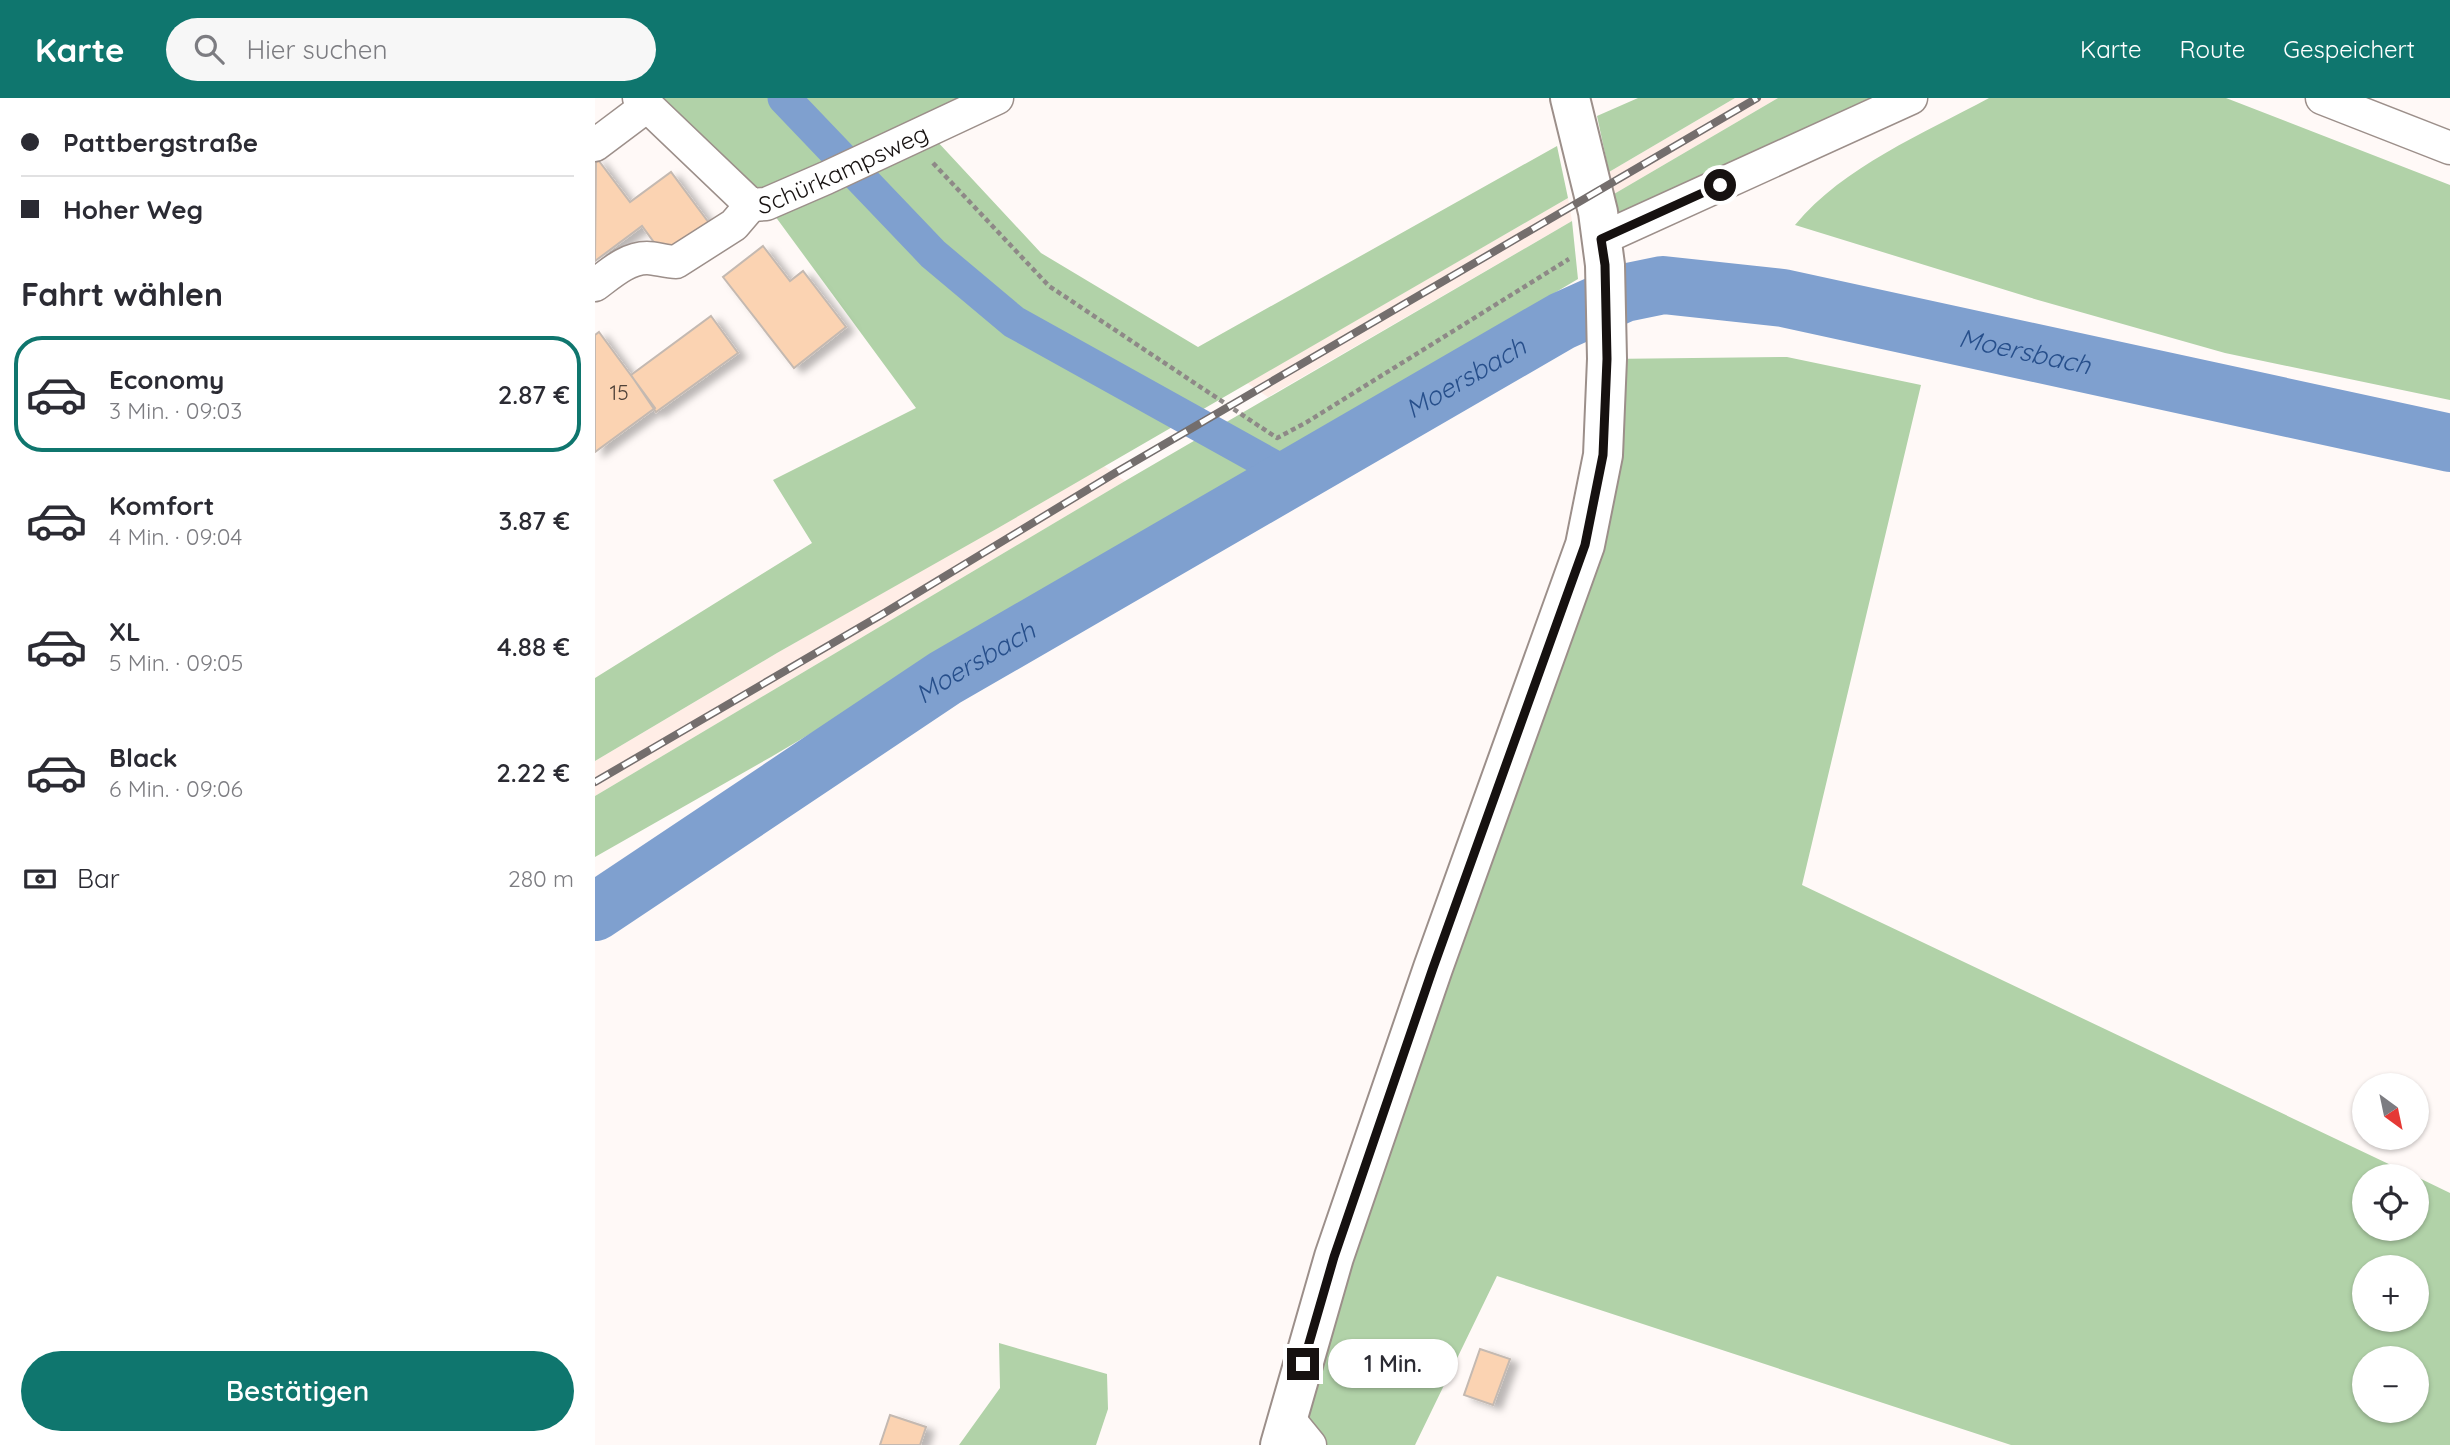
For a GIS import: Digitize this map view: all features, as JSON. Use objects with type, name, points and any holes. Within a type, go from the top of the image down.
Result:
[{"type":"main road","points":[[1293,1436],[1334,1257],[1433,968],[1585,545],[1603,455],[1607,335],[1598,212],[1570,98]]},
{"type":"street","name":"Schürkampsweg","points":[[643,102],[751,205],[766,204],[826,178],[997,98]]},
{"type":"street","points":[[1601,239],[1911,98]]},
{"type":"street","points":[[2322,98],[2450,148]]},
{"type":"street","points":[[595,145],[643,102]]},
{"type":"street","points":[[595,285],[635,260],[648,258],[676,262],[734,225],[751,205]]},
{"type":"path","points":[[910,139],[1049,286],[1277,438],[1601,239]]},
{"type":"shaded area","points":[[1735,98],[1778,98],[1614,194],[1609,172]]},
{"type":"shaded area","points":[[1568,198],[1572,221],[1268,397],[1247,383]]},
{"type":"shaded area","points":[[1104,466],[1125,481],[595,796],[595,761],[777,653]]},
{"type":"green space","points":[[659,98],[961,98],[761,193]]},
{"type":"green space","points":[[1638,98],[1735,98],[1609,172],[1597,116]]},
{"type":"green space","points":[[1778,98],[1888,98],[1621,244],[1614,194]]},
{"type":"green space","points":[[1989,98],[2226,98],[2450,185],[2450,400],[2225,353],[2038,300],[1795,225],[1837,185],[1861,168]]},
{"type":"green space","points":[[935,139],[1041,253],[1198,347],[1557,146],[1568,198],[777,653],[595,761],[595,678],[812,543],[773,480],[916,408],[775,216]]},
{"type":"green space","points":[[1572,221],[1578,279],[771,757],[595,857],[595,796],[1125,481]]},
{"type":"green space","points":[[1787,357],[1921,385],[1802,885],[2352,1147],[2352,1150],[2359,1150],[2389,1164],[2352,1164],[2352,1241],[2429,1241],[2429,1183],[2450,1193],[2450,1445],[2011,1445],[1497,1276],[1415,1445],[1310,1445],[1288,1418],[1585,545],[1607,359]]},
{"type":"green space","points":[[999,1343],[1107,1374],[1108,1409],[1096,1445],[959,1445],[1000,1388]]},
{"type":"building","points":[[596,157],[630,202],[671,172],[709,223],[664,256],[642,226],[595,261]]},
{"type":"building","points":[[763,246],[790,281],[803,271],[846,327],[794,368],[723,277]]},
{"type":"building","points":[[711,316],[738,353],[656,412],[631,375]]},
{"type":"building","points":[[599,332],[655,408],[595,452],[595,335]]},
{"type":"building","points":[[1480,1349],[1510,1359],[1493,1405],[1464,1395]]},
{"type":"building","points":[[890,1415],[926,1427],[920,1445],[880,1445]]},
{"type":"waterway","points":[[784,98],[933,254],[1014,322],[1291,476]]},
{"type":"waterway","name":"Moersbach","points":[[595,912],[945,678],[1562,321],[1624,293],[1663,285],[1783,298],[2450,443]]},
{"type":"railway","points":[[595,782],[881,615],[1115,473],[1757,98]]},
{"type":"route","points":[[1303,1364],[1334,1257],[1433,968],[1585,545],[1603,455],[1607,359],[1605,265],[1601,239],[1720,185]]}]
